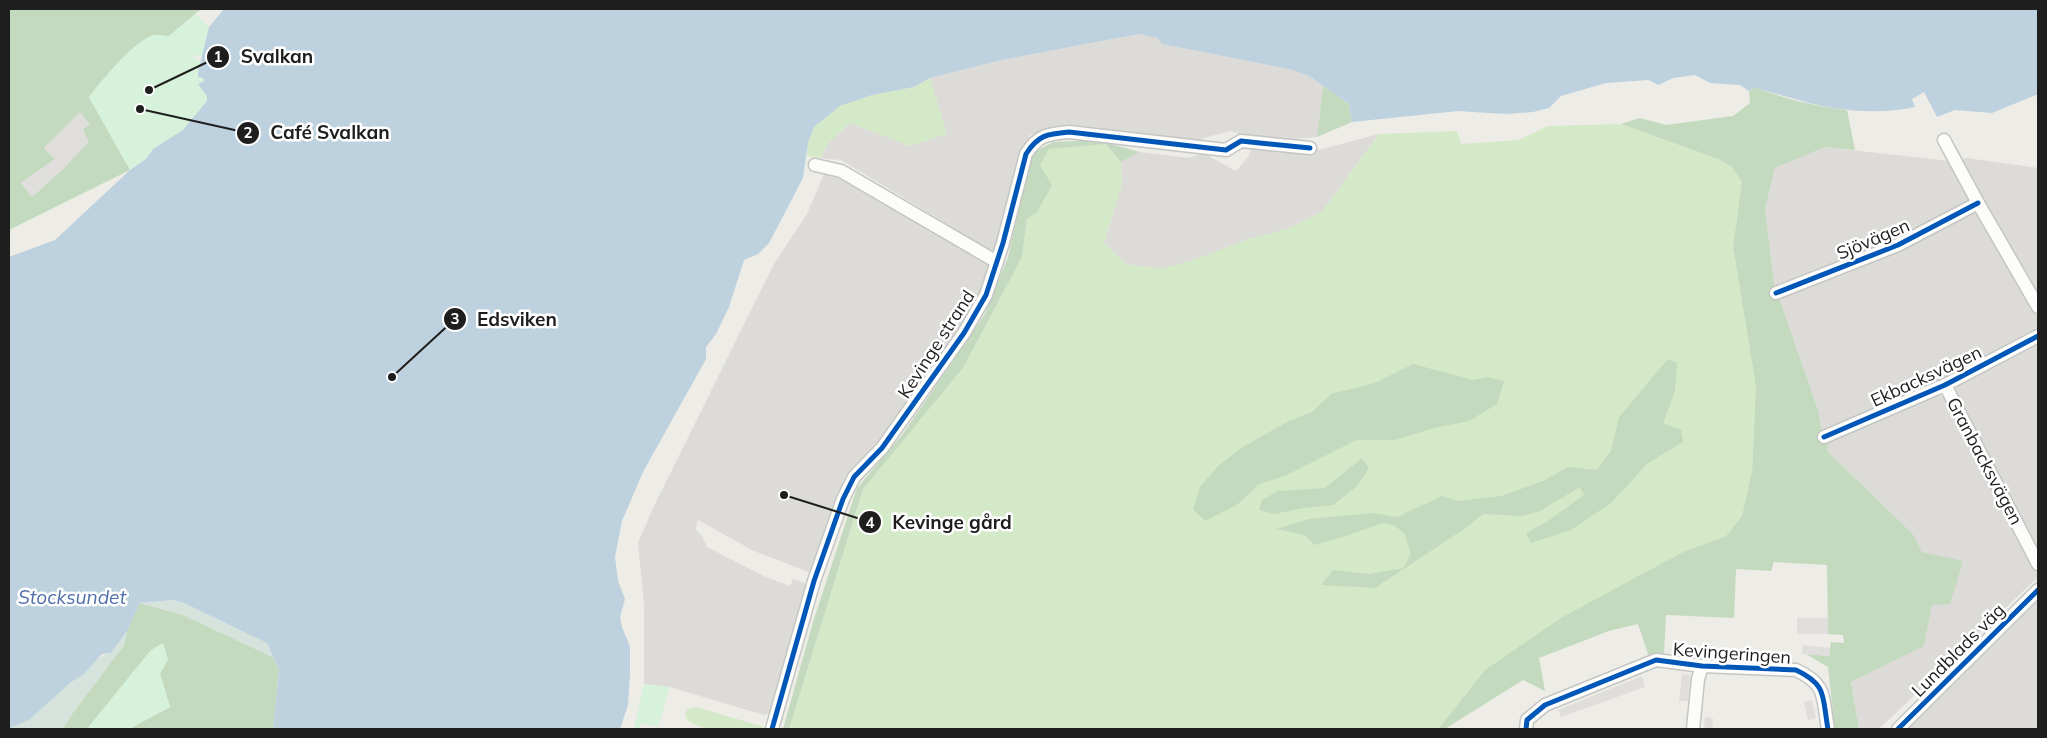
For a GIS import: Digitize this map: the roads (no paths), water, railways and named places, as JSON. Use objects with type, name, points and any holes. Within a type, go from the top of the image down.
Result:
[{"type":"street","name":"Kevinge strand","points":[[772,729],[814,580],[843,498],[854,477],[882,448],[964,333],[986,295],[997,262],[1026,154],[1033,143],[1046,134],[1069,132],[1226,150],[1241,141],[1310,148]]},
{"type":"street","points":[[1944,140],[2038,307]]},
{"type":"street","points":[[815,165],[841,171],[997,262]]},
{"type":"street","name":"Sjövägen","points":[[1776,293],[1898,245],[1978,203]]},
{"type":"street","name":"Ekbacksvägen","points":[[1824,437],[1945,385],[2038,336]]},
{"type":"street","name":"Granbacksvägen","points":[[1945,385],[2038,564]]},
{"type":"street","name":"Lundblads väg","points":[[1898,729],[2038,590]]},
{"type":"street","name":"Kevingeringen","points":[[1526,729],[1526,720],[1545,705],[1656,660],[1702,666],[1796,670],[1808,676],[1820,687],[1828,729]]},
{"type":"street","name":"Kevingeringen","points":[[1693,729],[1698,679],[1702,666]]},
{"type":"water","name":"Stocksundet","points":[[224,9],[2038,9],[2038,94],[1992,113],[1955,110],[1937,117],[1924,92],[1912,99],[1915,107],[1883,111],[1851,110],[1804,102],[1755,87],[1749,91],[1740,85],[1710,83],[1695,75],[1673,78],[1658,85],[1649,80],[1606,83],[1561,96],[1549,108],[1533,112],[1505,114],[1458,111],[1352,122],[1349,104],[1309,76],[1293,70],[1162,44],[1158,38],[1139,34],[1002,60],[930,78],[914,87],[872,95],[840,106],[814,127],[808,143],[803,178],[769,243],[758,254],[744,260],[729,307],[716,334],[706,347],[706,359],[643,472],[622,521],[615,557],[618,581],[625,599],[620,617],[630,647],[630,674],[628,705],[620,729],[273,729],[279,670],[267,643],[184,603],[173,600],[140,603],[127,631],[111,653],[102,654],[84,674],[70,683],[30,719],[9,729],[9,257],[55,240],[130,170],[146,159],[153,149],[183,130],[207,101],[207,96],[198,84],[204,81],[203,78],[198,77],[198,72],[209,27]]},
{"type":"place","name":"Svalkan","points":[[149,90]]},
{"type":"place","name":"Café Svalkan","points":[[140,109]]},
{"type":"place","name":"Edsviken","points":[[392,377]]},
{"type":"place","name":"Kevinge gård","points":[[784,495]]}]
